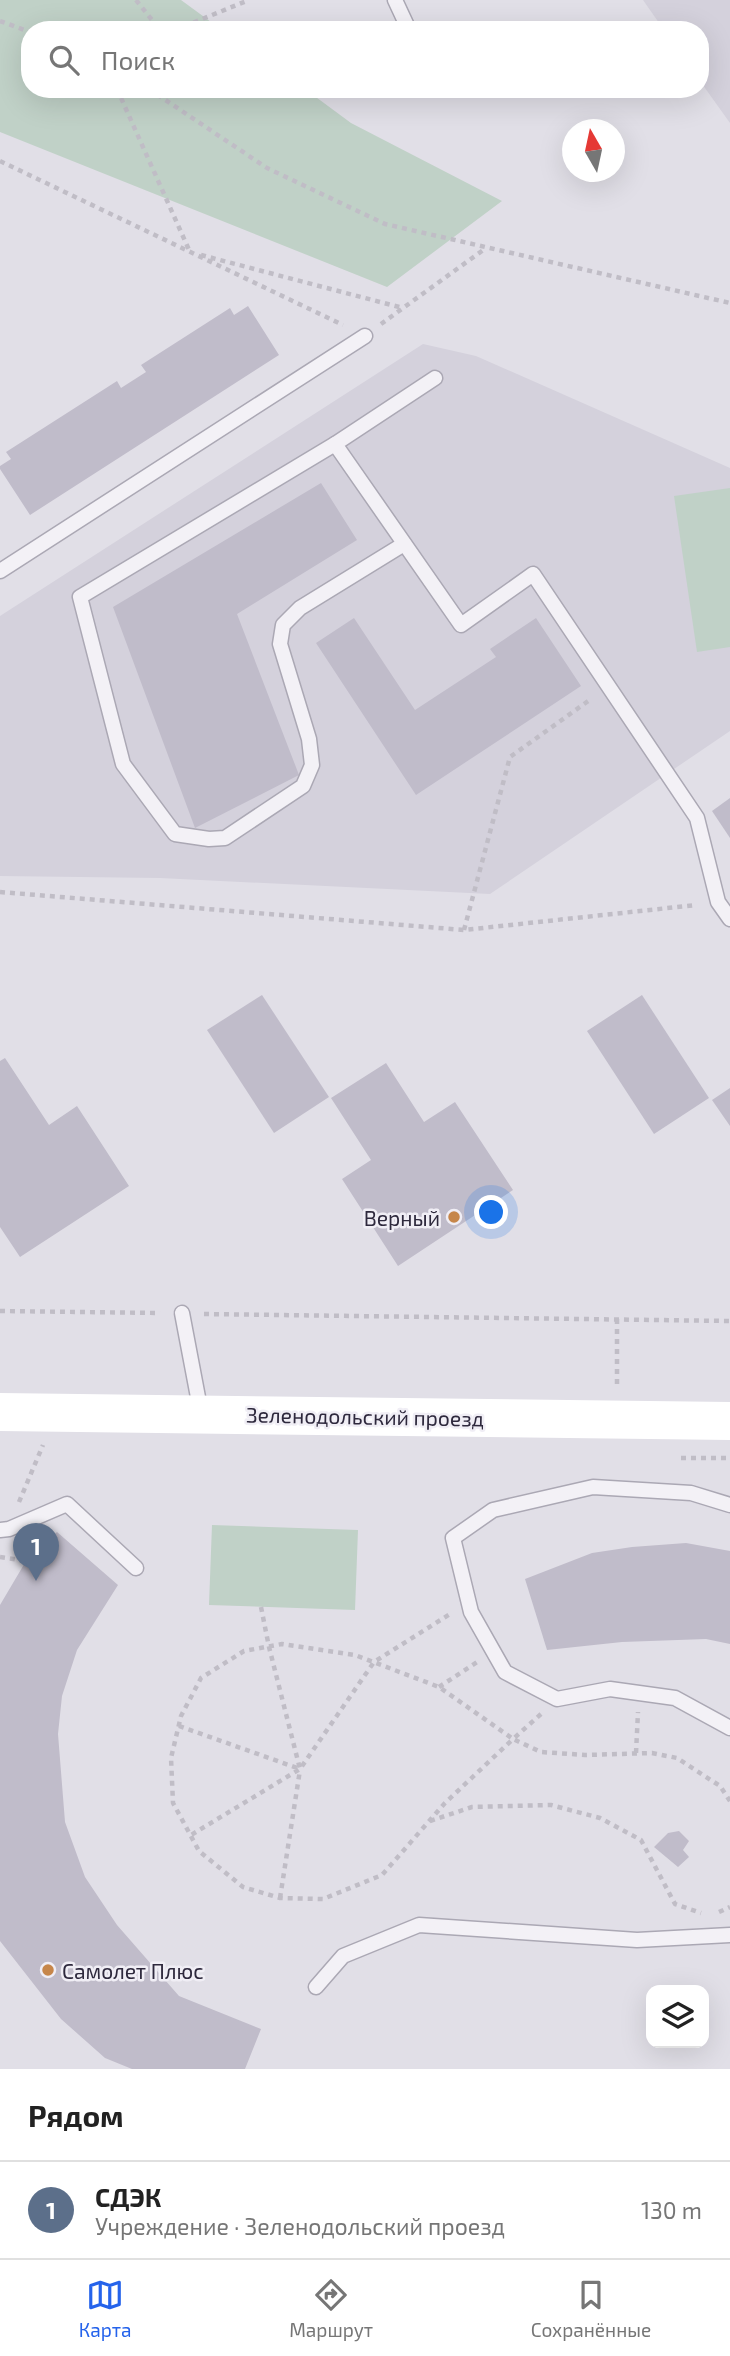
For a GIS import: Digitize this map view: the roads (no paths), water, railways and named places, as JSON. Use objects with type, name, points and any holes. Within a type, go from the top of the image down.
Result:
[{"type":"street","name":"Зеленодольский проезд","points":[[0,1412],[730,1421]]},
{"type":"lane","points":[[395,0],[406,21]]},
{"type":"lane","points":[[0,571],[365,335]]},
{"type":"lane","points":[[404,544],[300,608],[283,625],[280,644],[309,739],[312,765],[303,786],[225,838],[209,839],[175,834],[123,764],[80,597],[335,444],[435,378]]},
{"type":"lane","points":[[335,444],[461,625],[533,574],[697,818],[718,902],[730,919]]},
{"type":"lane","points":[[182,1313],[202,1414]]},
{"type":"lane","points":[[730,1505],[691,1493],[593,1487],[493,1510],[453,1538],[471,1612],[505,1672],[557,1699],[610,1689],[674,1698],[730,1728]]},
{"type":"lane","points":[[4,1529],[66,1504],[136,1568]]},
{"type":"lane","points":[[316,1987],[343,1956],[419,1925],[637,1940],[730,1935]]},
{"type":"place","name":"Верный","points":[[454,1217]]},
{"type":"place","name":"СДЭК","points":[[36,1581]]},
{"type":"place","name":"Самолет Плюс","points":[[48,1970]]}]
